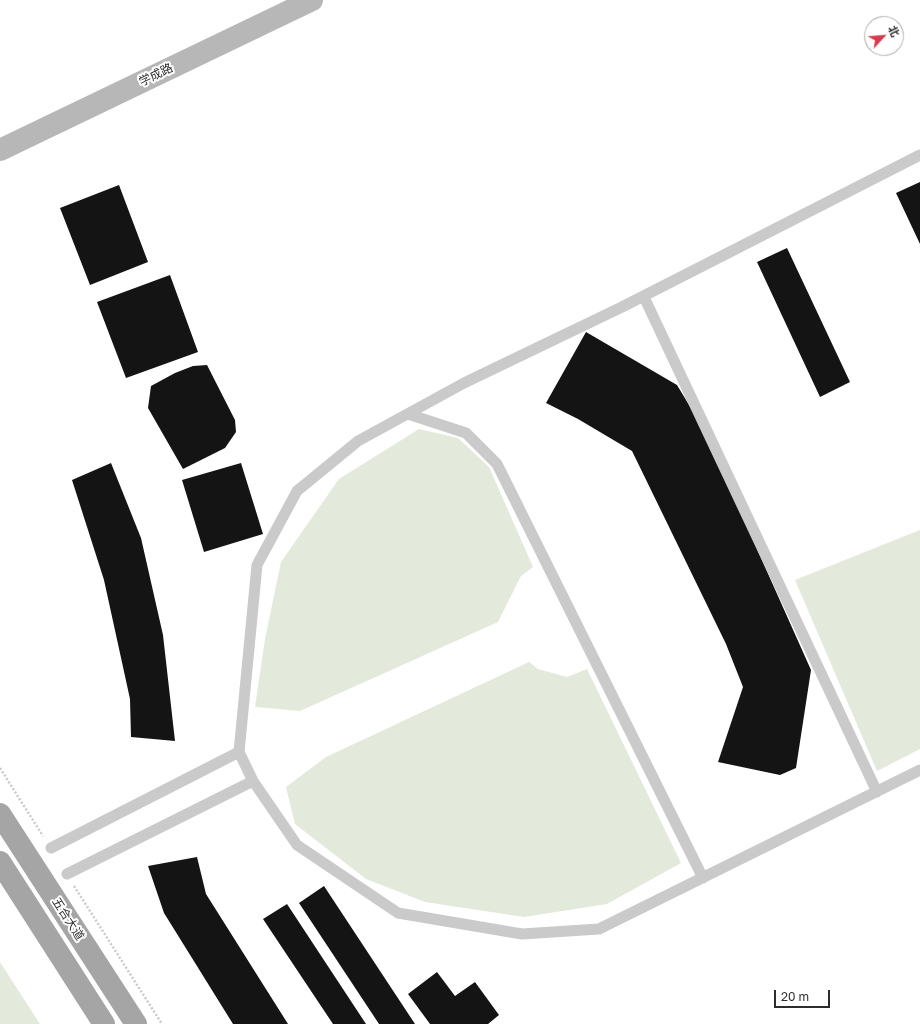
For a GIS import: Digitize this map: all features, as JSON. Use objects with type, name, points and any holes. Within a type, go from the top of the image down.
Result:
[{"type":"main road","name":"五合大道","points":[[0,814],[136,1024]]},
{"type":"main road","points":[[0,862],[104,1024]]},
{"type":"street","name":"学成路","points":[[0,150],[312,0]]},
{"type":"lane","points":[[920,155],[644,296],[464,383],[358,441],[297,491],[257,565],[239,752],[253,781],[297,845],[398,913],[522,934],[599,929],[920,770]]},
{"type":"lane","points":[[644,296],[877,792]]},
{"type":"lane","points":[[408,414],[466,433],[497,464],[703,878]]},
{"type":"lane","points":[[51,848],[239,752]]},
{"type":"lane","points":[[67,874],[253,781]]},
{"type":"path","points":[[0,768],[51,848]]},
{"type":"path","points":[[67,874],[162,1024]]},
{"type":"shaded area","points":[[419,429],[458,438],[489,467],[533,567],[521,576],[498,622],[300,711],[255,707],[265,639],[281,562],[339,479]]},
{"type":"shaded area","points":[[920,530],[920,749],[877,771],[795,580]]},
{"type":"shaded area","points":[[529,662],[538,669],[567,677],[587,669],[681,863],[607,904],[524,917],[425,902],[366,879],[295,824],[286,787],[326,757]]},
{"type":"shaded area","points":[[0,962],[40,1024],[0,1024]]},
{"type":"building","points":[[920,182],[920,244],[896,193]]},
{"type":"building","points":[[119,185],[148,262],[90,285],[60,208]]},
{"type":"building","points":[[787,248],[850,382],[820,397],[757,262]]},
{"type":"building","points":[[170,275],[198,352],[126,378],[97,302]]},
{"type":"building","points":[[586,332],[677,385],[703,428],[811,670],[796,768],[780,775],[718,762],[743,687],[726,644],[632,451],[578,419],[546,403]]},
{"type":"building","points":[[207,365],[235,420],[236,432],[225,448],[183,469],[148,408],[151,386],[175,373],[193,366]]},
{"type":"building","points":[[111,463],[141,538],[163,635],[175,741],[131,737],[130,699],[104,580],[72,480]]},
{"type":"building","points":[[241,463],[263,534],[204,552],[182,480]]},
{"type":"building","points":[[197,857],[206,894],[288,1024],[233,1024],[164,913],[148,866]]},
{"type":"building","points":[[324,886],[415,1024],[379,1024],[299,903]]},
{"type":"building","points":[[287,904],[366,1024],[333,1024],[263,919]]},
{"type":"building","points":[[437,972],[455,996],[475,982],[499,1015],[488,1024],[430,1024],[408,994]]}]
